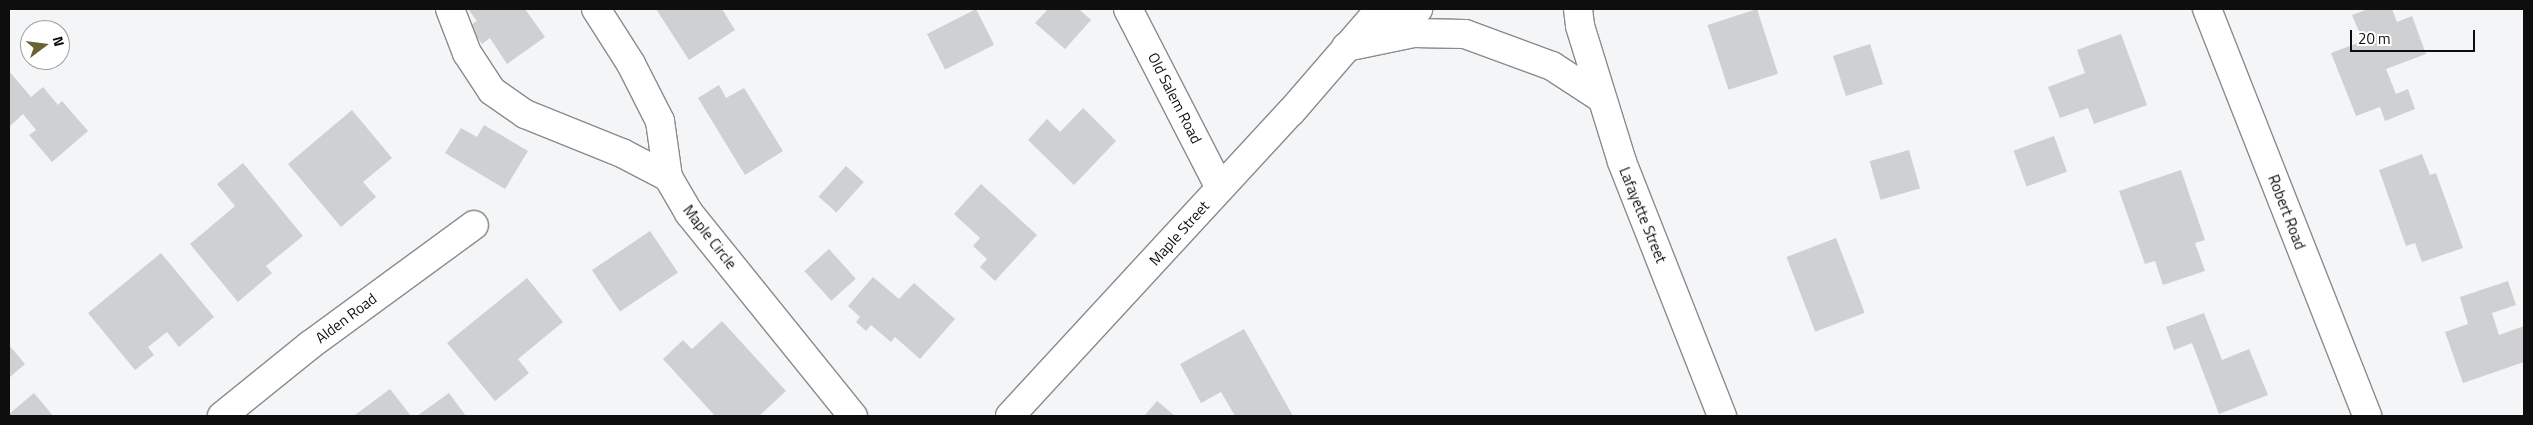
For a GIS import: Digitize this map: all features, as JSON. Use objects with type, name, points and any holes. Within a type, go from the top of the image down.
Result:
[{"type":"street","points":[[450,9],[467,53],[492,91],[525,114],[622,153],[668,177]]},
{"type":"street","name":"Maple Circle","points":[[596,9],[631,64],[660,121],[668,177],[689,213],[853,416]]},
{"type":"street","name":"Old Salem Road","points":[[1128,9],[1220,188]]},
{"type":"street","name":"Maple Street","points":[[1010,416],[1220,188],[1380,9]]},
{"type":"street","name":"Maple Street","points":[[1346,47],[1418,9]]},
{"type":"street","name":"Lafayette Street","points":[[1578,9],[1580,26],[1622,162],[1722,416]]},
{"type":"street","name":"Robert Road","points":[[2206,9],[2367,416]]},
{"type":"street","points":[[1346,47],[1414,33],[1464,34],[1552,66],[1602,98]]},
{"type":"street","name":"Alden Road","points":[[222,416],[310,345],[474,225]]},
{"type":"building","points":[[468,9],[525,9],[545,37],[507,64],[490,38],[482,44],[469,26],[477,21]]},
{"type":"building","points":[[656,9],[722,9],[735,30],[689,60]]},
{"type":"building","points":[[976,9],[994,45],[945,70],[927,34]]},
{"type":"building","points":[[1048,9],[1079,9],[1091,20],[1065,49],[1035,23]]},
{"type":"building","points":[[1757,9],[1778,74],[1729,90],[1708,25]]},
{"type":"building","points":[[2368,9],[2392,9],[2397,22],[2412,16],[2426,54],[2386,69],[2396,94],[2408,89],[2415,109],[2385,121],[2380,107],[2356,116],[2331,53],[2363,41],[2352,15]]},
{"type":"building","points":[[2121,34],[2147,105],[2094,124],[2088,108],[2060,118],[2048,87],[2085,73],[2077,50]]},
{"type":"building","points":[[1870,44],[1883,84],[1846,96],[1833,56]]},
{"type":"building","points":[[9,71],[31,97],[43,87],[58,105],[62,101],[88,131],[52,162],[29,135],[36,130],[23,114],[9,127]]},
{"type":"building","points":[[719,85],[726,98],[744,88],[783,151],[745,175],[698,98]]},
{"type":"building","points":[[1083,108],[1116,141],[1074,185],[1028,140],[1047,119],[1060,132]]},
{"type":"building","points":[[352,110],[392,158],[363,182],[376,197],[341,227],[288,164]]},
{"type":"building","points":[[484,125],[528,151],[505,189],[445,153],[461,128],[477,137]]},
{"type":"building","points":[[2054,136],[2067,172],[2027,186],[2014,151]]},
{"type":"building","points":[[1909,150],[1920,188],[1881,200],[1870,161]]},
{"type":"building","points":[[2422,154],[2430,175],[2436,173],[2463,248],[2422,262],[2415,243],[2406,246],[2379,170]]},
{"type":"building","points":[[243,163],[303,236],[266,266],[272,273],[238,302],[190,244],[235,206],[217,184]]},
{"type":"building","points":[[846,166],[864,182],[836,213],[819,196]]},
{"type":"building","points":[[2181,170],[2205,240],[2195,243],[2205,271],[2163,285],[2155,261],[2145,264],[2119,191]]},
{"type":"building","points":[[981,184],[1037,235],[995,281],[980,267],[987,259],[973,246],[980,238],[954,214]]},
{"type":"building","points":[[650,231],[678,272],[620,312],[592,270]]},
{"type":"building","points":[[1836,238],[1865,313],[1815,332],[1787,257]]},
{"type":"building","points":[[829,249],[856,279],[831,301],[804,271]]},
{"type":"building","points":[[161,253],[214,317],[179,347],[167,332],[148,347],[154,355],[135,370],[88,313]]},
{"type":"building","points":[[873,277],[899,299],[914,283],[955,319],[920,359],[895,337],[891,342],[871,325],[866,331],[856,322],[860,317],[848,306]]},
{"type":"building","points":[[527,278],[563,322],[518,359],[529,373],[495,401],[447,343]]},
{"type":"building","points":[[2508,281],[2516,305],[2492,313],[2499,335],[2524,326],[2524,362],[2463,383],[2445,332],[2468,324],[2460,297]]},
{"type":"building","points":[[2204,313],[2222,360],[2249,349],[2268,395],[2219,414],[2192,343],[2174,350],[2166,327]]},
{"type":"building","points":[[722,321],[786,391],[759,416],[715,416],[663,359],[683,340],[692,349]]},
{"type":"building","points":[[1244,329],[1293,416],[1235,416],[1221,392],[1201,403],[1180,364]]},
{"type":"building","points":[[9,345],[25,364],[9,378]]},
{"type":"building","points":[[390,389],[411,416],[355,415]]},
{"type":"building","points":[[34,393],[53,416],[9,416],[9,414]]},
{"type":"building","points":[[449,393],[466,416],[417,416]]},
{"type":"building","points":[[1157,401],[1175,416],[1144,416]]}]
